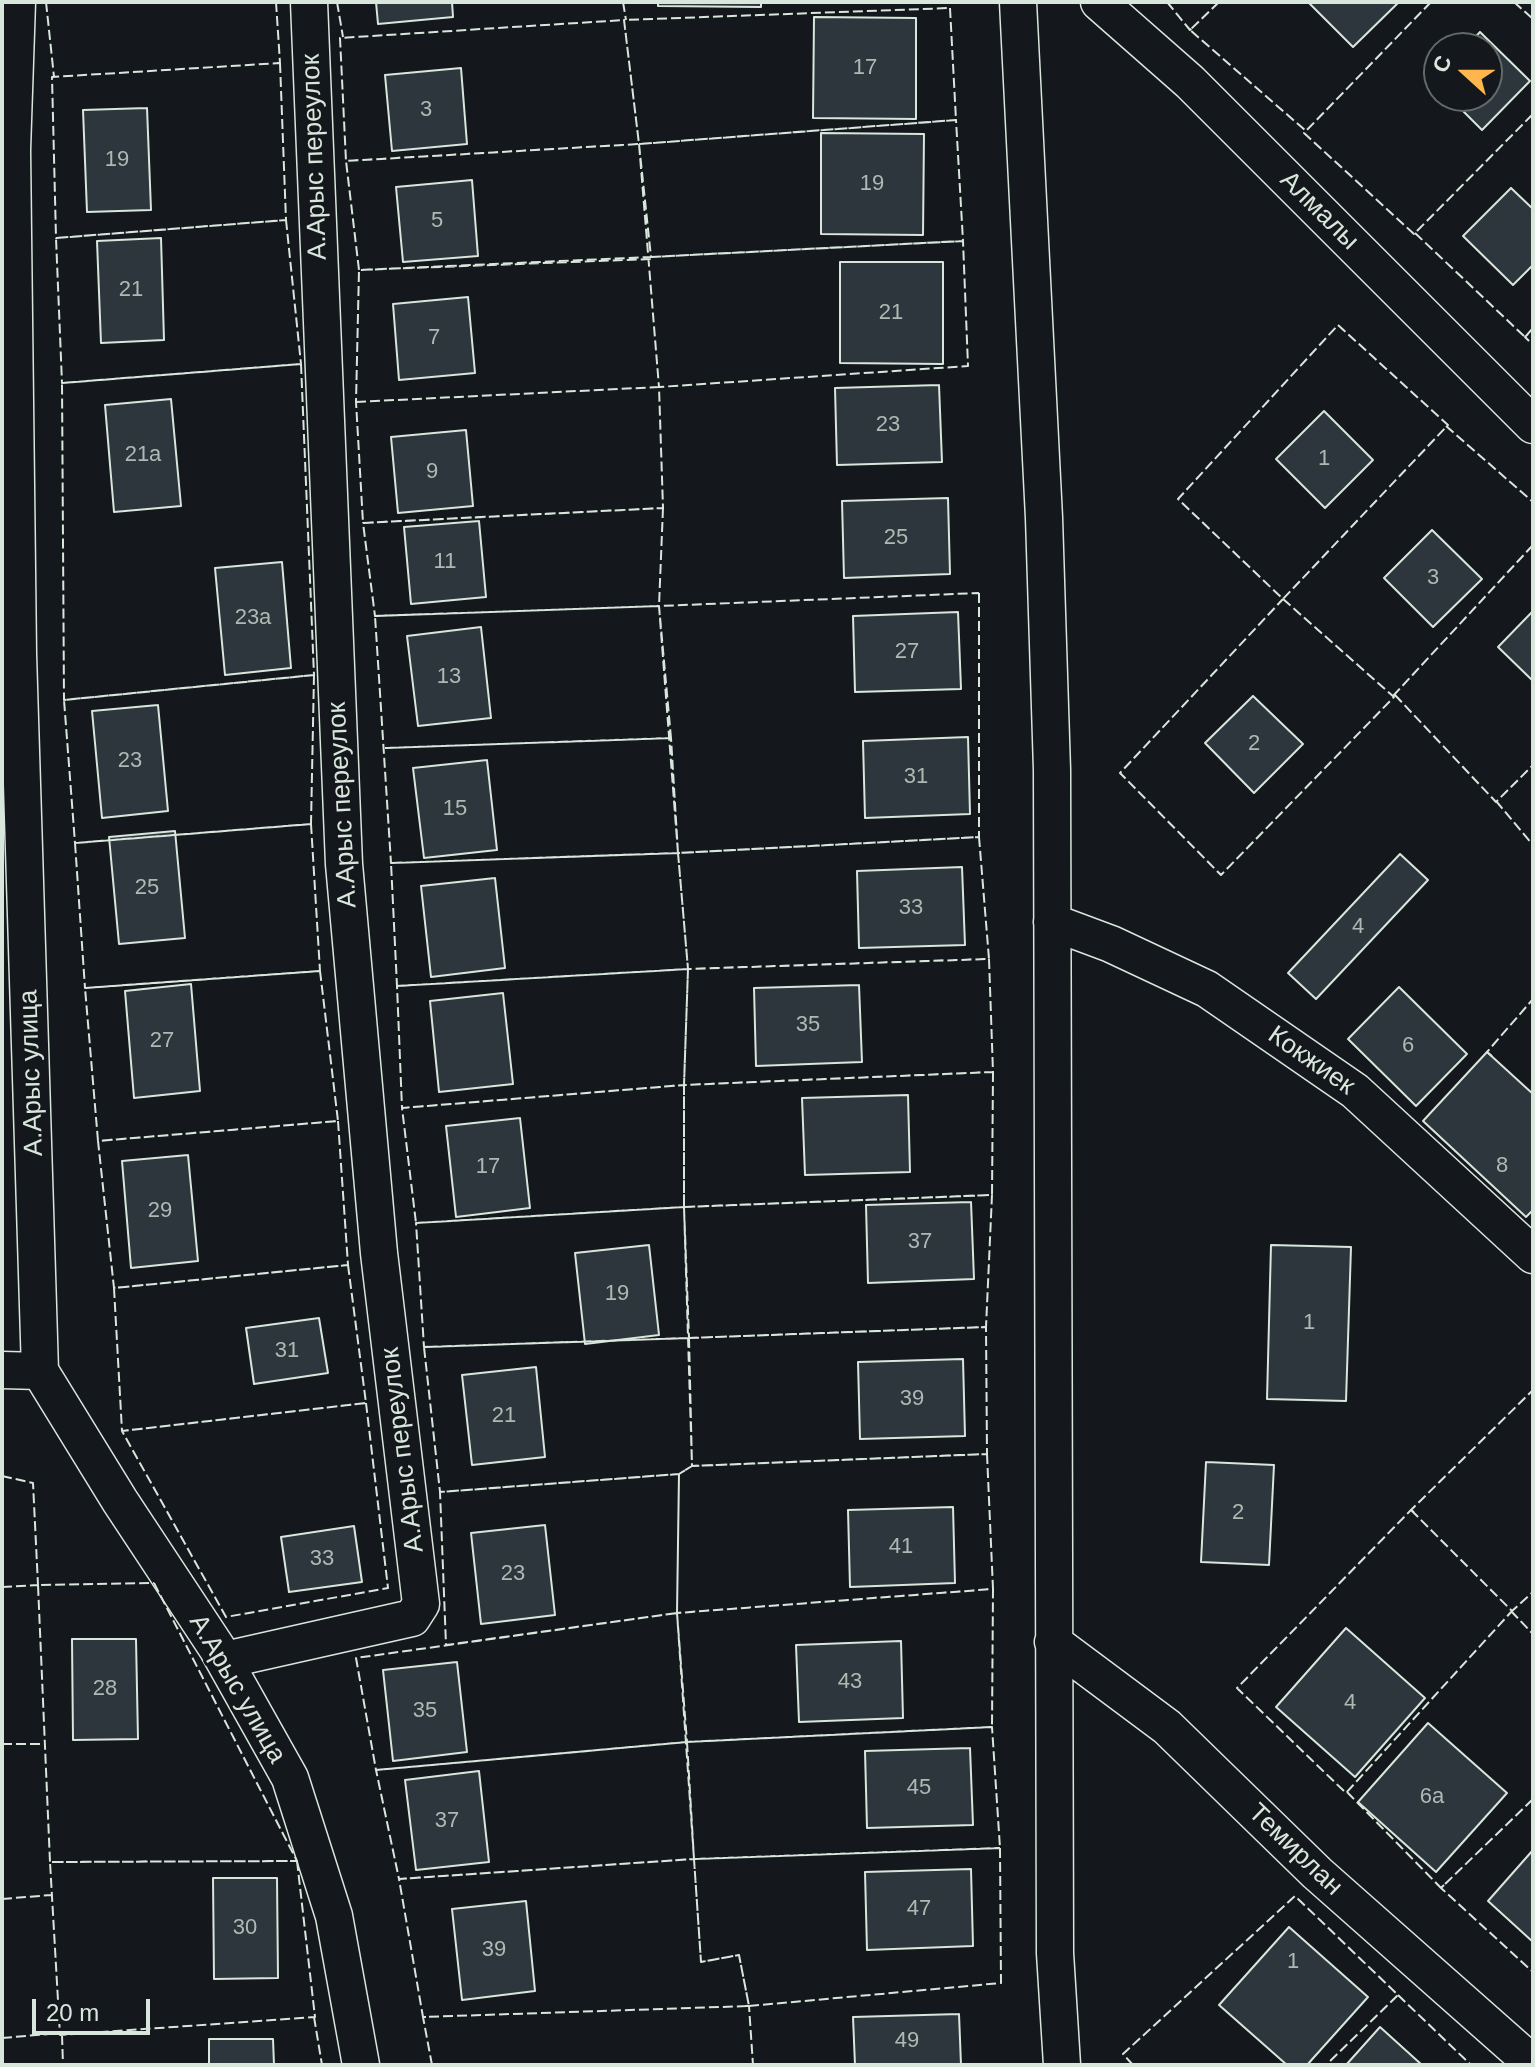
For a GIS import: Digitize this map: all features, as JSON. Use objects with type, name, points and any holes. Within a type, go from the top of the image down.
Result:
[{"type":"street","name":"А.Арыс улица","points":[[17,2],[12,150],[18,654],[40,1371],[225,1660],[290,1778],[334,1916],[361,2065]]},
{"type":"street","name":"А.Арыс переулок","points":[[225,1660],[412,1618],[421,1604],[379,1253],[344,864],[309,2]]},
{"type":"street","points":[[1018,2],[1044,534],[1052,770],[1055,1953],[1062,2065]]},
{"type":"street","name":"Алмалы","points":[[1099,2],[1190,82],[1533,425]]},
{"type":"street","name":"Кокжиек","points":[[1052,922],[1111,944],[1207,989],[1355,1091],[1533,1255]]},
{"type":"street","points":[[2,1370],[40,1371]]},
{"type":"street","name":"Темирлан","points":[[1053,1642],[1167,1727],[1317,1873],[1533,2064]]},
{"type":"building","points":[[376,2],[452,2],[453,17],[378,24]]},
{"type":"building","points":[[658,2],[761,2],[761,7],[658,6]]},
{"type":"building","points":[[1308,2],[1399,2],[1353,47]]},
{"type":"building","points":[[814,17],[916,18],[916,119],[813,118]]},
{"type":"building","points":[[1503,55],[1530,81],[1503,109]]},
{"type":"building","points":[[461,68],[467,144],[392,151],[385,75]]},
{"type":"building","points":[[147,108],[151,210],[87,212],[83,110]]},
{"type":"building","points":[[1464,112],[1500,112],[1482,130]]},
{"type":"building","points":[[821,133],[924,134],[923,235],[821,234]]},
{"type":"building","points":[[472,180],[478,256],[403,262],[396,187]]},
{"type":"building","points":[[1511,188],[1533,209],[1533,265],[1513,285],[1463,236]]},
{"type":"building","points":[[161,238],[164,340],[101,343],[97,241]]},
{"type":"building","points":[[840,262],[943,262],[943,364],[840,363]]},
{"type":"building","points":[[468,297],[475,373],[399,380],[393,304]]},
{"type":"building","points":[[939,385],[942,462],[837,465],[835,388]]},
{"type":"building","points":[[171,399],[181,506],[114,512],[105,405]]},
{"type":"building","points":[[1324,411],[1373,460],[1325,508],[1276,459]]},
{"type":"building","points":[[466,430],[473,506],[398,513],[391,437]]},
{"type":"building","points":[[948,498],[950,574],[844,578],[842,501]]},
{"type":"building","points":[[479,521],[486,597],[411,604],[404,527]]},
{"type":"building","points":[[1432,530],[1482,579],[1433,627],[1384,578]]},
{"type":"building","points":[[282,562],[291,668],[225,675],[215,568]]},
{"type":"building","points":[[1533,611],[1533,681],[1498,647]]},
{"type":"building","points":[[958,612],[961,689],[855,692],[853,616]]},
{"type":"building","points":[[481,627],[491,718],[418,726],[407,636]]},
{"type":"building","points":[[1253,696],[1303,744],[1254,793],[1205,743]]},
{"type":"building","points":[[158,705],[168,811],[102,818],[92,711]]},
{"type":"building","points":[[968,737],[970,814],[865,818],[863,741]]},
{"type":"building","points":[[487,760],[497,850],[424,858],[413,768]]},
{"type":"building","points":[[175,831],[185,938],[119,944],[109,837]]},
{"type":"building","points":[[1400,854],[1428,880],[1316,999],[1288,973]]},
{"type":"building","points":[[962,867],[965,945],[859,948],[857,871]]},
{"type":"building","points":[[495,878],[505,968],[431,977],[421,886]]},
{"type":"building","points":[[191,984],[200,1091],[134,1098],[125,991]]},
{"type":"building","points":[[859,985],[862,1062],[756,1066],[754,988]]},
{"type":"building","points":[[1399,987],[1467,1054],[1416,1106],[1348,1039]]},
{"type":"building","points":[[503,993],[513,1084],[439,1092],[430,1001]]},
{"type":"building","points":[[1487,1052],[1533,1094],[1533,1210],[1526,1217],[1423,1121]]},
{"type":"building","points":[[908,1095],[910,1172],[805,1175],[802,1098]]},
{"type":"building","points":[[520,1118],[530,1208],[456,1217],[446,1126]]},
{"type":"building","points":[[188,1155],[198,1261],[131,1268],[122,1161]]},
{"type":"building","points":[[971,1202],[974,1279],[868,1283],[866,1205]]},
{"type":"building","points":[[649,1245],[659,1335],[585,1344],[575,1253]]},
{"type":"building","points":[[1271,1245],[1351,1247],[1346,1401],[1267,1399]]},
{"type":"building","points":[[319,1318],[328,1373],[254,1384],[246,1328]]},
{"type":"building","points":[[963,1359],[965,1436],[860,1439],[858,1362]]},
{"type":"building","points":[[536,1367],[545,1457],[472,1465],[462,1375]]},
{"type":"building","points":[[1206,1462],[1274,1465],[1269,1565],[1201,1562]]},
{"type":"building","points":[[953,1507],[955,1583],[850,1587],[848,1510]]},
{"type":"building","points":[[545,1525],[555,1615],[481,1624],[471,1533]]},
{"type":"building","points":[[354,1526],[362,1582],[289,1592],[281,1537]]},
{"type":"building","points":[[1346,1628],[1425,1698],[1355,1777],[1276,1707]]},
{"type":"building","points":[[72,1639],[136,1639],[138,1739],[73,1740]]},
{"type":"building","points":[[901,1641],[903,1718],[799,1722],[796,1645]]},
{"type":"building","points":[[457,1662],[467,1752],[393,1761],[383,1670]]},
{"type":"building","points":[[1428,1723],[1507,1793],[1436,1872],[1358,1802]]},
{"type":"building","points":[[970,1748],[973,1825],[867,1828],[865,1751]]},
{"type":"building","points":[[479,1771],[489,1862],[416,1870],[405,1780]]},
{"type":"building","points":[[1533,1850],[1533,1942],[1488,1901]]},
{"type":"building","points":[[971,1869],[973,1946],[867,1950],[865,1872]]},
{"type":"building","points":[[213,1878],[277,1878],[278,1978],[214,1979]]},
{"type":"building","points":[[526,1901],[535,1991],[462,2000],[452,1909]]},
{"type":"building","points":[[1289,1927],[1368,1997],[1307,2065],[1287,2065],[1219,2005]]},
{"type":"building","points":[[959,2014],[961,2065],[855,2065],[853,2017]]},
{"type":"building","points":[[1380,2027],[1422,2065],[1346,2065]]},
{"type":"building","points":[[209,2039],[273,2039],[274,2065],[209,2065]]},
{"type":"fence","points":[[46,2],[54,77]]},
{"type":"fence","points":[[276,2],[280,63],[277,63]]},
{"type":"fence","points":[[337,2],[343,37]]},
{"type":"fence","points":[[623,2],[626,20]]},
{"type":"fence","points":[[1167,2],[1190,30],[1193,27]]},
{"type":"fence","points":[[1219,2],[1190,30],[1306,131]]},
{"type":"fence","points":[[1431,2],[1304,133],[1414,234],[1533,114]]},
{"type":"fence","points":[[1514,2],[1533,19]]},
{"type":"fence","points":[[950,8],[956,120],[639,144],[624,20],[950,8]]},
{"type":"fence","points":[[624,20],[639,144],[346,161],[340,38],[624,20]]},
{"type":"fence","points":[[280,63],[286,220],[56,238],[52,77],[280,63]]},
{"type":"fence","points":[[651,257],[963,241],[956,120],[639,144],[659,387],[968,366],[963,241],[651,257]]},
{"type":"fence","points":[[639,144],[651,257],[359,270],[346,161],[639,144]]},
{"type":"fence","points":[[286,220],[301,364],[62,383],[56,238],[286,220]]},
{"type":"fence","points":[[1415,233],[1525,337],[1533,328]]},
{"type":"fence","points":[[356,402],[659,387],[663,508],[363,523],[356,402],[359,270],[651,259]]},
{"type":"fence","points":[[1338,325],[1448,425],[1283,599],[1178,499],[1338,325]]},
{"type":"fence","points":[[1528,334],[1525,337],[1533,345]]},
{"type":"fence","points":[[301,364],[314,675],[64,700],[62,383],[301,364]]},
{"type":"fence","points":[[356,402],[659,387],[659,383]]},
{"type":"fence","points":[[1446,426],[1533,502]]},
{"type":"fence","points":[[663,508],[659,606],[375,616],[363,523],[663,508]]},
{"type":"fence","points":[[1393,696],[1533,545]]},
{"type":"fence","points":[[979,593],[979,837],[678,853],[659,606],[979,593]]},
{"type":"fence","points":[[1283,599],[1394,697],[1221,875],[1120,773],[1283,599]]},
{"type":"fence","points":[[385,748],[671,738],[659,606],[375,616],[391,863],[678,853],[671,738],[385,748]]},
{"type":"fence","points":[[314,675],[311,824],[75,843],[64,700],[314,675]]},
{"type":"fence","points":[[1395,695],[1496,802],[1533,765]]},
{"type":"fence","points":[[1496,801],[1533,845]]},
{"type":"fence","points":[[311,824],[320,971],[85,988],[75,843],[311,824]]},
{"type":"fence","points":[[979,837],[989,959],[688,969],[678,853],[979,837]]},
{"type":"fence","points":[[678,853],[688,969],[397,986],[391,863],[678,853]]},
{"type":"fence","points":[[989,959],[993,1072],[684,1085],[688,969],[989,959]]},
{"type":"fence","points":[[688,969],[684,1085],[402,1108],[397,986],[688,969]]},
{"type":"fence","points":[[320,971],[338,1121],[98,1141],[85,988],[320,971]]},
{"type":"fence","points":[[1492,1056],[1487,1052],[1533,999]]},
{"type":"fence","points":[[993,1072],[992,1195],[684,1207],[684,1085],[993,1072]]},
{"type":"fence","points":[[684,1085],[684,1207],[416,1223],[402,1108],[684,1085]]},
{"type":"fence","points":[[338,1121],[348,1265],[114,1288],[98,1141],[338,1121]]},
{"type":"fence","points":[[689,1338],[986,1327],[987,1454],[692,1466],[684,1207],[992,1195],[986,1327],[689,1338]]},
{"type":"fence","points":[[684,1207],[689,1338],[424,1347],[416,1223],[684,1207]]},
{"type":"fence","points":[[348,1265],[366,1403],[122,1431],[114,1288],[348,1265]]},
{"type":"fence","points":[[689,1338],[692,1466],[679,1474],[440,1492],[424,1347],[689,1338]]},
{"type":"fence","points":[[1414,1512],[1411,1510],[1533,1390]]},
{"type":"fence","points":[[366,1403],[388,1588],[226,1617],[122,1431],[366,1403]]},
{"type":"fence","points":[[987,1454],[993,1589],[677,1613],[679,1474],[692,1466],[987,1454]]},
{"type":"fence","points":[[679,1474],[677,1613],[446,1645],[440,1492],[679,1474]]},
{"type":"fence","points":[[2,1476],[33,1483],[38,1585]]},
{"type":"fence","points":[[1411,1510],[1512,1611],[1346,1793],[1237,1688],[1411,1510]]},
{"type":"fence","points":[[154,1583],[297,1861],[50,1862],[38,1585],[154,1583]]},
{"type":"fence","points":[[2,1587],[38,1585],[38,1588]]},
{"type":"fence","points":[[687,1742],[992,1727],[993,1589],[677,1613],[694,1859],[1000,1848],[992,1727],[687,1742]]},
{"type":"fence","points":[[1510,1609],[1512,1611],[1533,1592]]},
{"type":"fence","points":[[1511,1611],[1533,1634]]},
{"type":"fence","points":[[677,1613],[687,1742],[376,1770],[356,1658],[677,1613]]},
{"type":"fence","points":[[687,1742],[694,1859],[399,1879],[376,1770],[687,1742]]},
{"type":"fence","points":[[2,1744],[44,1744]]},
{"type":"fence","points":[[1347,1792],[1441,1888],[1533,1799]]},
{"type":"fence","points":[[1000,1848],[1001,1983],[749,2006],[739,1955],[701,1962],[694,1859],[1000,1848]]},
{"type":"fence","points":[[694,1859],[701,1962],[739,1955],[749,2006],[423,2017],[399,1879],[694,1859]]},
{"type":"fence","points":[[297,1861],[315,2017],[60,2035],[50,1862],[297,1861]]},
{"type":"fence","points":[[1444,1885],[1441,1888],[1533,1972]]},
{"type":"fence","points":[[2,1899],[51,1895]]},
{"type":"fence","points":[[1133,2065],[1123,2054],[1295,1896],[1398,1995],[1326,2065]]},
{"type":"fence","points":[[1398,1995],[1471,2065]]},
{"type":"fence","points":[[745,2006],[749,2006],[753,2065]]},
{"type":"fence","points":[[314,2017],[322,2065]]},
{"type":"fence","points":[[426,2017],[423,2017],[432,2065]]},
{"type":"fence","points":[[2,2038],[60,2033]]},
{"type":"fence","points":[[62,2035],[63,2065]]}]
